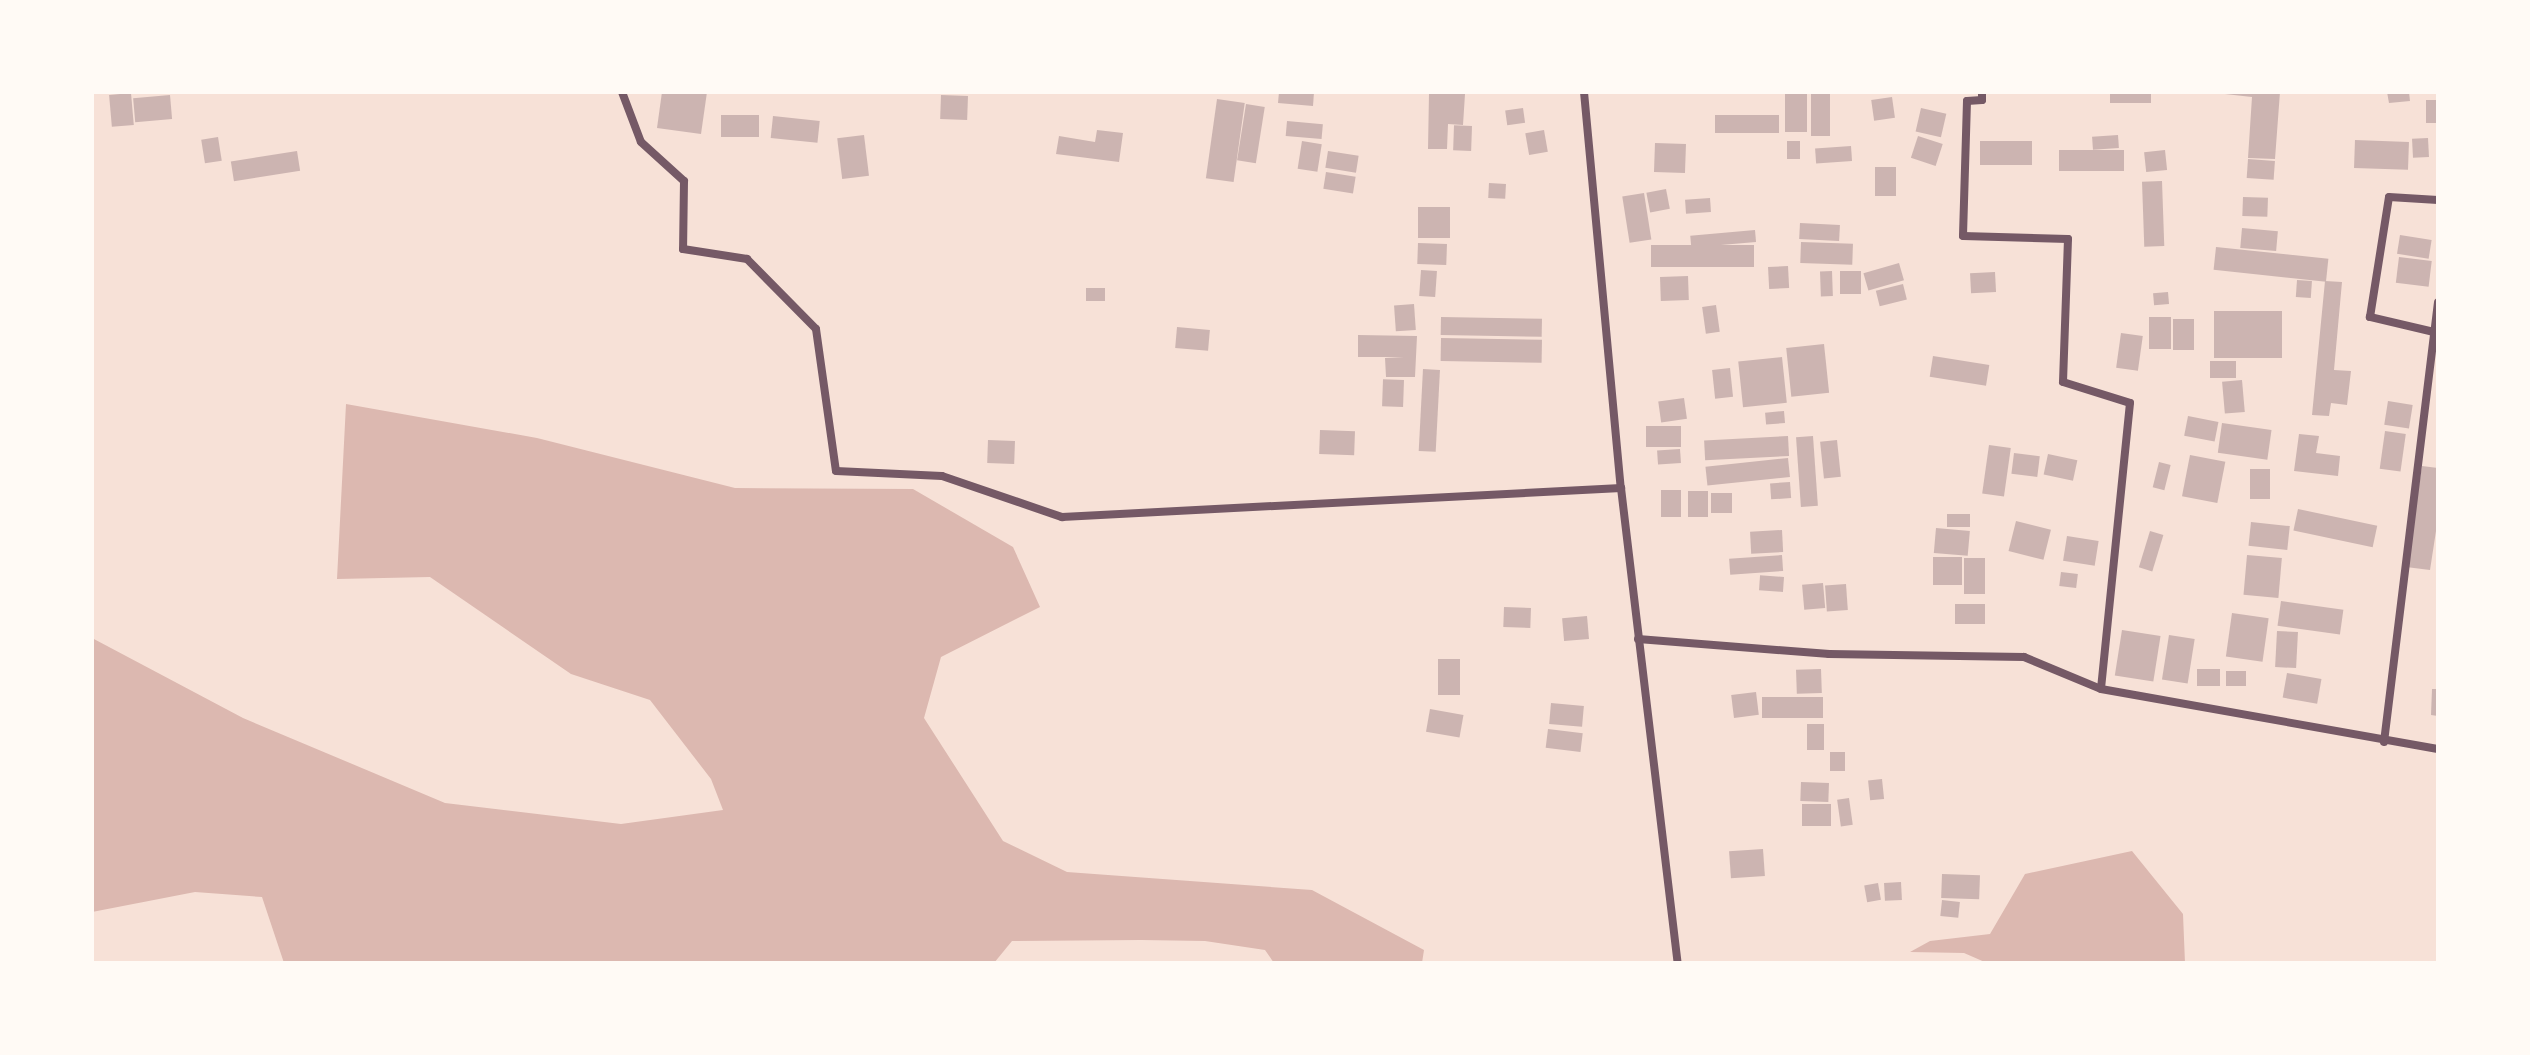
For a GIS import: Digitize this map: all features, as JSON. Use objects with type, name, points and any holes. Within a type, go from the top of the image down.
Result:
[{"type":"street","points":[[622,92],[641,142],[684,181],[683,249],[747,259],[816,329],[836,471],[942,476],[1062,517],[1621,488]]},
{"type":"street","points":[[1584,92],[1621,488],[1678,963]]},
{"type":"street","points":[[1982,92],[1982,100],[1967,101],[1963,236],[2068,239],[2063,382],[2130,403],[2101,689]]},
{"type":"street","points":[[2434,332],[2370,317],[2389,197],[2438,200]]},
{"type":"street","points":[[2384,742],[2438,302]]},
{"type":"street","points":[[1638,639],[1829,654],[2024,657],[2101,689],[2384,742],[2438,749]]},
{"type":"shaded area","points":[[346,404],[537,438],[735,488],[913,489],[1013,547],[1040,607],[941,657],[924,718],[1003,841],[1067,872],[1312,890],[1424,950],[1422,963],[1274,963],[1265,950],[1205,941],[1141,940],[1012,941],[994,963],[284,963],[262,897],[195,892],[92,912],[92,638],[243,718],[445,803],[621,824],[723,810],[711,779],[650,700],[571,674],[430,577],[337,579]]},
{"type":"shaded area","points":[[2132,851],[2183,914],[2185,963],[1987,963],[1964,953],[1910,952],[1930,941],[1990,934],[2025,874]]},
{"type":"building","points":[[662,92],[707,92],[701,134],[657,128]]},
{"type":"building","points":[[1279,92],[1314,92],[1313,106],[1278,103]]},
{"type":"building","points":[[1785,92],[1807,92],[1807,132],[1785,132]]},
{"type":"building","points":[[1811,92],[1830,92],[1830,136],[1811,136]]},
{"type":"building","points":[[2110,92],[2151,92],[2151,103],[2110,103]]},
{"type":"building","points":[[2207,92],[2280,92],[2275,159],[2248,158],[2252,97]]},
{"type":"building","points":[[2387,92],[2409,92],[2410,101],[2389,103]]},
{"type":"building","points":[[131,93],[134,125],[112,127],[109,95]]},
{"type":"building","points":[[1429,93],[1465,94],[1463,125],[1448,124],[1447,149],[1428,149]]},
{"type":"building","points":[[170,95],[172,119],[135,122],[133,98]]},
{"type":"building","points":[[941,95],[968,96],[967,120],[940,119]]},
{"type":"building","points":[[1892,97],[1895,118],[1874,121],[1871,100]]},
{"type":"building","points":[[1217,99],[1245,103],[1234,182],[1206,178]]},
{"type":"building","points":[[2426,100],[2438,100],[2438,123],[2426,123]]},
{"type":"building","points":[[1246,104],[1265,107],[1256,163],[1237,160]]},
{"type":"building","points":[[1523,108],[1525,123],[1507,125],[1505,111]]},
{"type":"building","points":[[1921,108],[1946,114],[1941,137],[1916,131]]},
{"type":"building","points":[[721,115],[759,115],[759,137],[721,137]]},
{"type":"building","points":[[1715,115],[1779,115],[1779,133],[1715,133]]},
{"type":"building","points":[[773,116],[820,121],[817,143],[771,138]]},
{"type":"building","points":[[1287,121],[1323,124],[1322,139],[1286,136]]},
{"type":"building","points":[[1454,125],[1472,126],[1471,151],[1453,150]]},
{"type":"building","points":[[1097,130],[1123,133],[1119,162],[1056,154],[1059,136],[1095,142]]},
{"type":"building","points":[[1544,130],[1548,152],[1529,155],[1525,133]]},
{"type":"building","points":[[864,135],[869,176],[842,179],[837,138]]},
{"type":"building","points":[[2118,135],[2119,148],[2093,150],[2092,137]]},
{"type":"building","points":[[1918,136],[1943,144],[1936,166],[1911,158]]},
{"type":"building","points":[[218,137],[222,161],[205,163],[201,140]]},
{"type":"building","points":[[2428,138],[2429,157],[2413,158],[2412,139]]},
{"type":"building","points":[[2355,140],[2409,142],[2408,170],[2354,168]]},
{"type":"building","points":[[1302,141],[1322,144],[1317,172],[1298,169]]},
{"type":"building","points":[[1787,141],[1800,141],[1800,159],[1787,159]]},
{"type":"building","points":[[1980,141],[2032,141],[2032,165],[1980,165]]},
{"type":"building","points":[[1655,143],[1686,144],[1685,173],[1654,172]]},
{"type":"building","points":[[1851,146],[1852,161],[1816,163],[1815,149]]},
{"type":"building","points":[[2059,150],[2124,150],[2124,171],[2059,171]]},
{"type":"building","points":[[2165,150],[2167,170],[2146,172],[2144,152]]},
{"type":"building","points":[[297,151],[300,171],[234,181],[231,161]]},
{"type":"building","points":[[1328,151],[1359,156],[1356,173],[1325,168]]},
{"type":"building","points":[[2248,159],[2275,161],[2274,180],[2247,178]]},
{"type":"building","points":[[1875,167],[1896,167],[1896,196],[1875,196]]},
{"type":"building","points":[[1326,172],[1356,177],[1353,193],[1323,189]]},
{"type":"building","points":[[2162,181],[2164,246],[2144,247],[2142,182]]},
{"type":"building","points":[[1489,183],[1506,184],[1505,199],[1488,198]]},
{"type":"building","points":[[1666,189],[1670,209],[1650,212],[1646,193]]},
{"type":"building","points":[[1644,193],[1651,239],[1630,243],[1622,196]]},
{"type":"building","points":[[2243,197],[2268,198],[2267,217],[2242,216]]},
{"type":"building","points":[[1710,198],[1711,212],[1686,214],[1685,200]]},
{"type":"building","points":[[1418,207],[1450,207],[1450,238],[1418,238]]},
{"type":"building","points":[[1800,223],[1840,225],[1839,241],[1799,239]]},
{"type":"building","points":[[2242,228],[2278,231],[2276,251],[2240,248]]},
{"type":"building","points":[[1755,230],[1756,242],[1691,248],[1690,236]]},
{"type":"building","points":[[2400,235],[2432,240],[2429,259],[2397,254]]},
{"type":"building","points":[[1801,242],[1853,244],[1852,265],[1800,263]]},
{"type":"building","points":[[1418,243],[1447,244],[1446,265],[1417,264]]},
{"type":"building","points":[[1651,245],[1754,245],[1754,267],[1651,267]]},
{"type":"building","points":[[2216,247],[2328,259],[2326,282],[2214,270]]},
{"type":"building","points":[[2399,257],[2432,261],[2429,287],[2396,283]]},
{"type":"building","points":[[1899,263],[1904,280],[1868,291],[1863,273]]},
{"type":"building","points":[[1788,266],[1789,288],[1769,289],[1768,267]]},
{"type":"building","points":[[1421,270],[1437,271],[1435,297],[1419,296]]},
{"type":"building","points":[[1820,271],[1832,271],[1833,296],[1821,296]]},
{"type":"building","points":[[1840,271],[1861,271],[1861,294],[1840,294]]},
{"type":"building","points":[[1995,272],[1996,292],[1971,293],[1970,273]]},
{"type":"building","points":[[1688,276],[1689,300],[1661,301],[1660,277]]},
{"type":"building","points":[[2297,280],[2312,281],[2311,298],[2296,297]]},
{"type":"building","points":[[2325,281],[2342,282],[2334,370],[2351,371],[2347,405],[2331,403],[2329,416],[2312,415]]},
{"type":"building","points":[[1903,284],[1907,300],[1880,306],[1876,291]]},
{"type":"building","points":[[1086,288],[1105,288],[1105,301],[1086,301]]},
{"type":"building","points":[[2168,292],[2169,304],[2154,305],[2153,293]]},
{"type":"building","points":[[1414,304],[1416,330],[1396,331],[1394,305]]},
{"type":"building","points":[[1716,305],[1720,332],[1706,334],[1702,307]]},
{"type":"building","points":[[2214,311],[2282,311],[2282,358],[2214,358]]},
{"type":"building","points":[[1441,317],[1542,319],[1542,337],[1441,335]]},
{"type":"building","points":[[2149,317],[2171,317],[2171,349],[2149,349]]},
{"type":"building","points":[[2173,319],[2194,319],[2194,350],[2173,350]]},
{"type":"building","points":[[1177,327],[1210,330],[1208,351],[1175,348]]},
{"type":"building","points":[[2121,333],[2143,336],[2138,371],[2116,368]]},
{"type":"building","points":[[1358,335],[1417,336],[1415,377],[1386,377],[1385,358],[1404,357],[1358,357]]},
{"type":"building","points":[[1441,338],[1542,340],[1542,363],[1441,361]]},
{"type":"building","points":[[1824,344],[1829,393],[1791,397],[1786,348]]},
{"type":"building","points":[[1933,356],[1989,365],[1986,386],[1930,377]]},
{"type":"building","points":[[1782,357],[1787,403],[1743,407],[1738,362]]},
{"type":"building","points":[[2210,361],[2236,361],[2236,378],[2210,378]]},
{"type":"building","points":[[1730,368],[1733,397],[1715,399],[1712,370]]},
{"type":"building","points":[[1423,369],[1440,370],[1436,452],[1419,451]]},
{"type":"building","points":[[1383,379],[1404,380],[1403,407],[1382,406]]},
{"type":"building","points":[[2242,380],[2245,412],[2225,414],[2222,382]]},
{"type":"building","points":[[1684,398],[1687,419],[1661,422],[1658,402]]},
{"type":"building","points":[[2388,401],[2413,405],[2409,429],[2384,425]]},
{"type":"building","points":[[1784,411],[1785,423],[1766,425],[1765,413]]},
{"type":"building","points":[[2188,416],[2218,422],[2215,442],[2184,436]]},
{"type":"building","points":[[2222,423],[2272,430],[2267,460],[2218,453]]},
{"type":"building","points":[[1646,426],[1681,426],[1681,447],[1646,447]]},
{"type":"building","points":[[1320,430],[1355,431],[1354,455],[1319,454]]},
{"type":"building","points":[[2385,431],[2406,434],[2401,472],[2380,469]]},
{"type":"building","points":[[2299,434],[2319,436],[2316,453],[2340,456],[2338,476],[2294,471]]},
{"type":"building","points":[[1788,436],[1789,456],[1705,460],[1704,440]]},
{"type":"building","points":[[1813,436],[1818,506],[1801,507],[1796,437]]},
{"type":"building","points":[[988,440],[1015,441],[1014,464],[987,463]]},
{"type":"building","points":[[1837,440],[1841,477],[1824,479],[1820,442]]},
{"type":"building","points":[[1989,445],[2011,448],[2004,497],[1982,494]]},
{"type":"building","points":[[1680,449],[1681,463],[1658,465],[1657,451]]},
{"type":"building","points":[[2014,453],[2040,456],[2037,477],[2011,474]]},
{"type":"building","points":[[2048,454],[2077,460],[2073,481],[2044,475]]},
{"type":"building","points":[[2190,455],[2225,462],[2217,503],[2182,496]]},
{"type":"building","points":[[1788,458],[1790,477],[1707,486],[1705,467]]},
{"type":"building","points":[[2159,462],[2171,465],[2164,490],[2153,487]]},
{"type":"building","points":[[2422,466],[2438,468],[2438,518],[2430,570],[2406,567]]},
{"type":"building","points":[[2250,469],[2270,469],[2270,499],[2250,499]]},
{"type":"building","points":[[1790,482],[1791,498],[1771,499],[1770,483]]},
{"type":"building","points":[[1661,490],[1681,490],[1681,517],[1661,517]]},
{"type":"building","points":[[1688,491],[1708,491],[1708,517],[1688,517]]},
{"type":"building","points":[[1711,493],[1732,493],[1732,513],[1711,513]]},
{"type":"building","points":[[2298,509],[2377,526],[2373,547],[2293,531]]},
{"type":"building","points":[[1947,514],[1970,514],[1970,527],[1947,527]]},
{"type":"building","points":[[2016,521],[2051,530],[2043,560],[2009,551]]},
{"type":"building","points":[[2251,522],[2290,526],[2287,550],[2248,546]]},
{"type":"building","points":[[1936,528],[1970,531],[1968,556],[1934,553]]},
{"type":"building","points":[[1782,530],[1783,552],[1751,554],[1750,532]]},
{"type":"building","points":[[2150,531],[2163,535],[2152,571],[2139,567]]},
{"type":"building","points":[[2067,536],[2099,541],[2095,566],[2063,561]]},
{"type":"building","points":[[1782,555],[1783,571],[1730,575],[1729,559]]},
{"type":"building","points":[[2247,555],[2282,558],[2278,598],[2244,595]]},
{"type":"building","points":[[1933,557],[1962,557],[1962,585],[1933,585]]},
{"type":"building","points":[[1964,558],[1985,558],[1985,594],[1964,594]]},
{"type":"building","points":[[2061,572],[2078,574],[2076,588],[2059,586]]},
{"type":"building","points":[[1760,575],[1784,577],[1783,592],[1759,590]]},
{"type":"building","points":[[1823,583],[1825,608],[1804,610],[1802,585]]},
{"type":"building","points":[[1846,584],[1848,610],[1827,611],[1825,585]]},
{"type":"building","points":[[2281,601],[2343,610],[2340,635],[2278,626]]},
{"type":"building","points":[[1955,604],[1985,604],[1985,624],[1955,624]]},
{"type":"building","points":[[1504,607],[1531,608],[1530,628],[1503,627]]},
{"type":"building","points":[[2232,613],[2269,618],[2263,662],[2226,657]]},
{"type":"building","points":[[1587,616],[1589,639],[1564,641],[1562,618]]},
{"type":"building","points":[[2122,630],[2161,636],[2153,682],[2115,675]]},
{"type":"building","points":[[2277,631],[2298,632],[2296,668],[2275,667]]},
{"type":"building","points":[[2169,635],[2195,639],[2188,684],[2162,679]]},
{"type":"building","points":[[1438,659],[1460,659],[1460,695],[1438,695]]},
{"type":"building","points":[[1821,669],[1822,693],[1797,694],[1796,670]]},
{"type":"building","points":[[2197,669],[2220,669],[2220,686],[2197,686]]},
{"type":"building","points":[[2226,671],[2246,671],[2246,686],[2226,686]]},
{"type":"building","points":[[2287,673],[2321,679],[2317,704],[2283,698]]},
{"type":"building","points":[[2432,689],[2438,689],[2438,716],[2431,715]]},
{"type":"building","points":[[1756,692],[1759,715],[1734,718],[1731,695]]},
{"type":"building","points":[[1762,697],[1823,697],[1823,718],[1762,718]]},
{"type":"building","points":[[1551,703],[1584,706],[1582,727],[1549,724]]},
{"type":"building","points":[[1430,709],[1463,715],[1459,738],[1426,732]]},
{"type":"building","points":[[1807,724],[1824,724],[1824,750],[1807,750]]},
{"type":"building","points":[[1548,729],[1583,733],[1580,752],[1546,748]]},
{"type":"building","points":[[1830,752],[1845,752],[1845,771],[1830,771]]},
{"type":"building","points":[[1882,779],[1884,799],[1870,800],[1868,780]]},
{"type":"building","points":[[1801,782],[1829,783],[1828,802],[1800,801]]},
{"type":"building","points":[[1849,798],[1853,825],[1841,826],[1837,800]]},
{"type":"building","points":[[1802,804],[1831,804],[1831,826],[1802,826]]},
{"type":"building","points":[[1763,849],[1765,876],[1731,878],[1729,851]]},
{"type":"building","points":[[1942,874],[1980,875],[1979,899],[1941,898]]},
{"type":"building","points":[[1901,882],[1902,900],[1885,901],[1884,883]]},
{"type":"building","points":[[1878,883],[1881,900],[1867,902],[1864,885]]},
{"type":"building","points":[[1942,900],[1960,902],[1958,918],[1940,916]]}]
